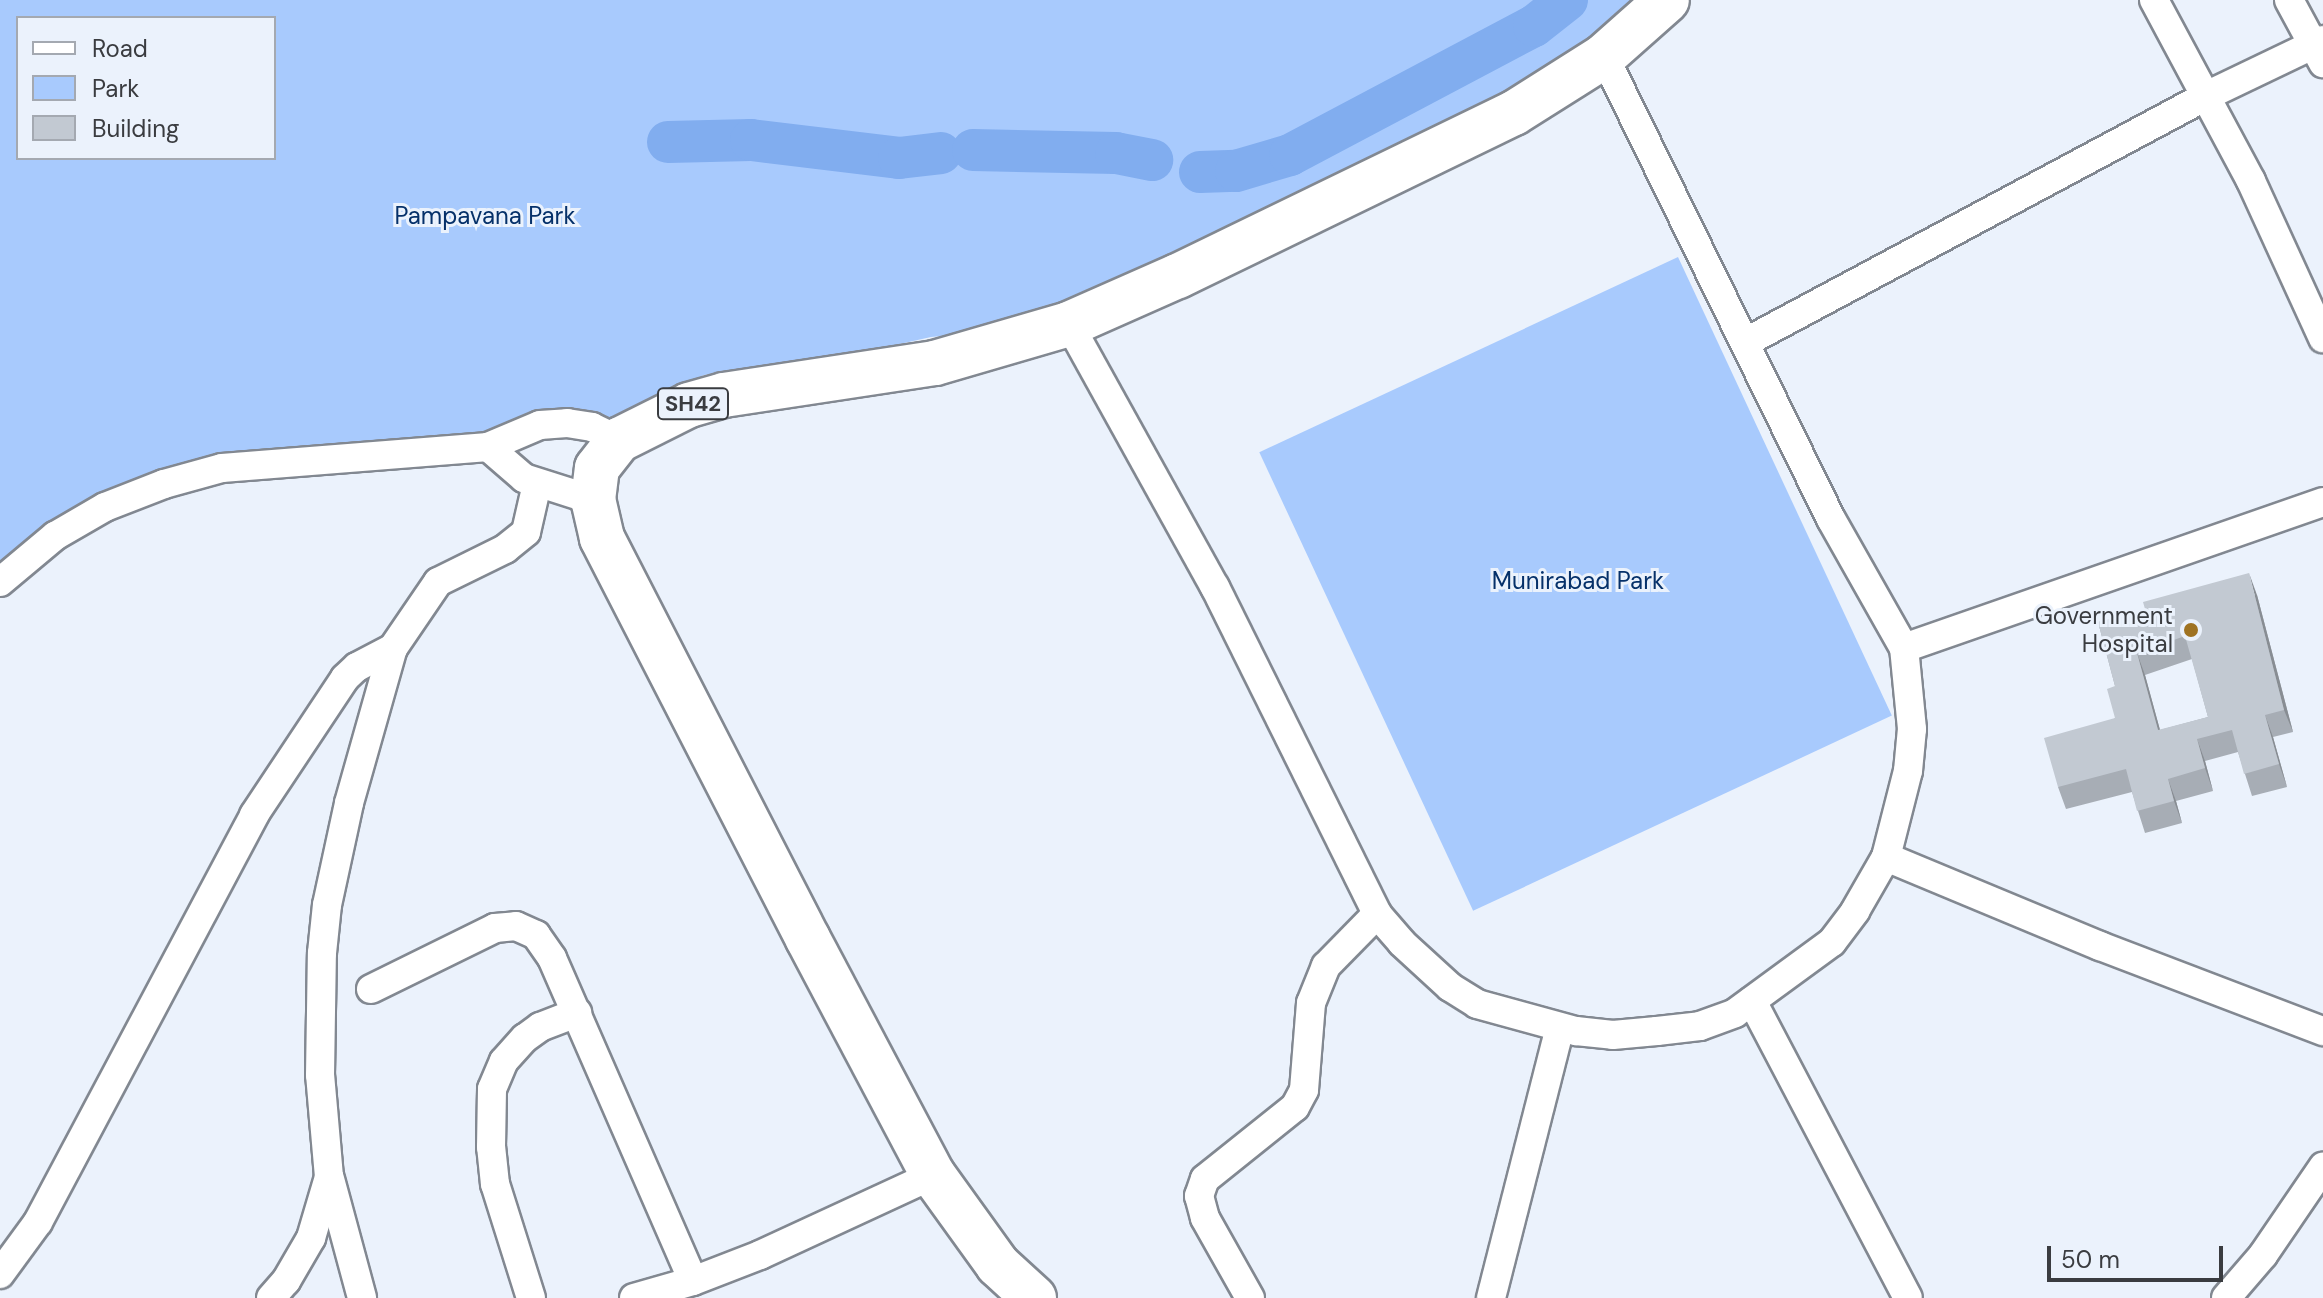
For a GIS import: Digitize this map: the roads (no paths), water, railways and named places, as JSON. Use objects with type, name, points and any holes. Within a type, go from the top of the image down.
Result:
[{"type":"main road","name":"SH42","points":[[1034,1298],[998,1265],[933,1175],[618,572],[602,538],[593,500],[597,468],[619,440],[689,405],[724,395],[935,363],[1069,324],[1192,269],[1514,113],[1604,56],[1667,0]]},
{"type":"street","points":[[2154,0],[2208,95],[2323,338]]},
{"type":"street","points":[[1746,342],[2208,95],[2320,49],[2289,0]]},
{"type":"street","points":[[1069,324],[1215,587],[1377,914],[1421,961],[1450,987],[1477,1004],[1560,1028],[1613,1035],[1700,1026],[1735,1013],[1832,942],[1855,911],[1886,857],[1908,771],[1912,729],[1904,648],[1831,519],[1746,342],[1701,261],[1604,56]]},
{"type":"street","points":[[0,582],[55,536],[105,507],[164,484],[222,468],[488,447],[540,425],[567,423],[592,427],[619,440]]},
{"type":"street","points":[[488,447],[524,478],[593,500]]},
{"type":"street","points":[[362,1298],[329,1177],[320,1075],[322,953],[327,905],[349,803],[393,648],[438,582],[505,549],[526,532],[537,484]]},
{"type":"street","points":[[1904,648],[2323,502]]},
{"type":"street","points":[[0,1274],[38,1222],[262,802],[345,678],[357,667],[393,648]]},
{"type":"street","points":[[1886,857],[2075,936],[2323,1031]]},
{"type":"street","points":[[1250,1298],[1205,1218],[1199,1196],[1205,1179],[1295,1107],[1304,1090],[1311,1003],[1326,966],[1377,914]]},
{"type":"street","points":[[371,989],[495,928],[516,926],[536,935],[577,1013],[693,1281]]},
{"type":"street","points":[[1752,1001],[1908,1298]]},
{"type":"street","points":[[531,1298],[495,1184],[491,1147],[492,1089],[504,1061],[525,1038],[540,1027],[577,1013]]},
{"type":"street","points":[[1491,1298],[1560,1028]]},
{"type":"street","points":[[2226,1298],[2271,1244],[2323,1167]]},
{"type":"street","points":[[634,1298],[693,1281],[760,1255],[933,1175]]},
{"type":"street","points":[[271,1298],[286,1281],[311,1238],[329,1177]]},
{"type":"waterway","points":[[1200,172],[1236,171],[1290,155],[1534,26],[1567,0]]},
{"type":"waterway","points":[[668,142],[751,140],[899,158],[941,153]]},
{"type":"waterway","points":[[973,150],[1116,153],[1152,160]]},
{"type":"place","name":"Government Hospital","points":[[2191,630]]},
{"type":"park label","name":"Pampavana Park","points":[[485,216]]},
{"type":"park label","name":"Munirabad Park","points":[[1578,581]]}]
